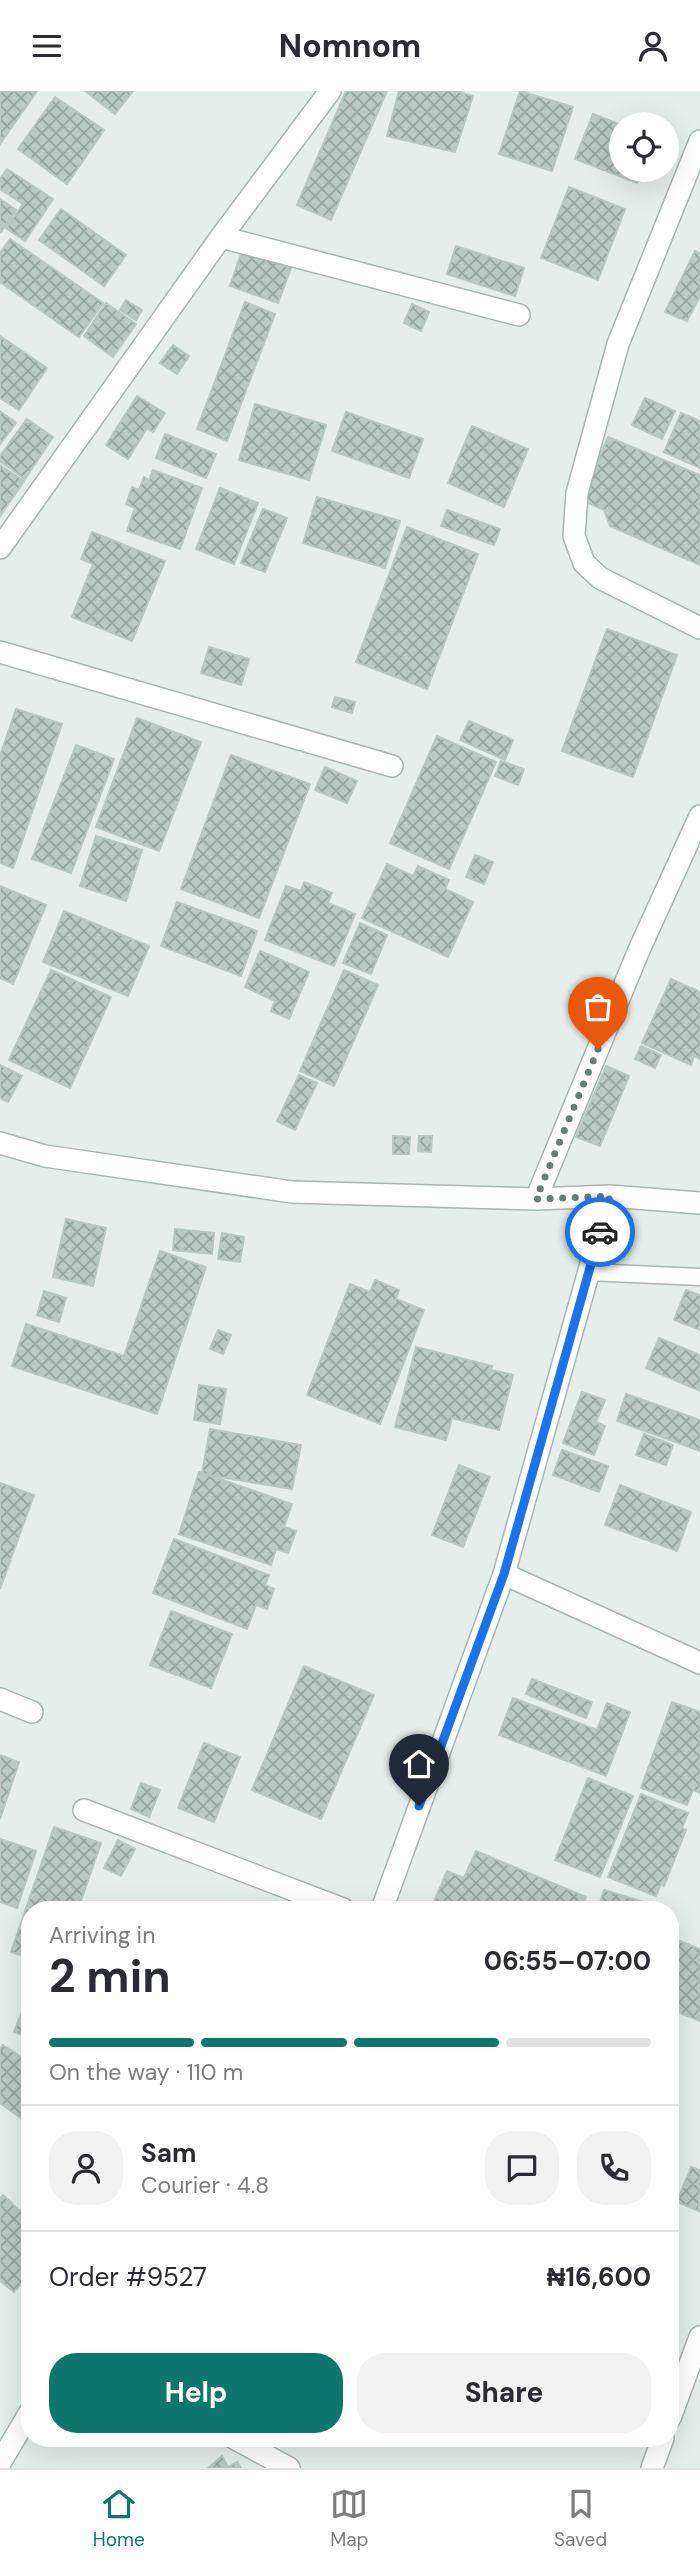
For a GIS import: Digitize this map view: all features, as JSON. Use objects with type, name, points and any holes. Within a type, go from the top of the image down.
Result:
[{"type":"street","points":[[0,548],[221,237],[330,91]]},
{"type":"street","points":[[700,141],[618,344],[577,493],[574,536],[584,563],[600,578],[700,628]]},
{"type":"street","points":[[221,237],[519,315]]},
{"type":"street","points":[[0,652],[392,766]]},
{"type":"street","points":[[536,1199],[650,925],[700,816]]},
{"type":"street","points":[[0,1143],[45,1156],[292,1192],[536,1199],[610,1196],[700,1203]]},
{"type":"street","points":[[385,1901],[504,1574],[610,1196]]},
{"type":"street","points":[[504,1574],[700,1663]]},
{"type":"street","points":[[0,1699],[32,1712]]},
{"type":"street","points":[[84,1810],[322,1901]]},
{"type":"street","points":[[679,2394],[700,2337]]},
{"type":"street","points":[[0,2463],[21,2427]]},
{"type":"street","points":[[250,2447],[289,2468]]},
{"type":"street","points":[[652,2468],[660,2447]]},
{"type":"lane","points":[[589,1272],[700,1277]]},
{"type":"building","points":[[0,91],[37,91],[0,144]]},
{"type":"building","points":[[85,91],[133,91],[115,114]]},
{"type":"building","points":[[346,91],[387,91],[331,220],[297,205]]},
{"type":"building","points":[[399,91],[456,91],[473,96],[455,152],[387,136]]},
{"type":"building","points":[[520,91],[573,107],[552,171],[499,154]]},
{"type":"building","points":[[55,97],[104,130],[67,184],[18,149]]},
{"type":"building","points":[[593,114],[609,120],[609,172],[575,159]]},
{"type":"building","points":[[7,169],[53,199],[25,241],[6,228],[23,204],[0,189],[0,179]]},
{"type":"building","points":[[569,187],[625,209],[598,280],[541,258]]},
{"type":"building","points":[[0,199],[16,210],[1,232],[0,231]]},
{"type":"building","points":[[61,209],[126,255],[104,286],[39,240]]},
{"type":"building","points":[[10,239],[103,303],[79,337],[0,282],[0,253]]},
{"type":"building","points":[[456,246],[524,268],[515,296],[447,274]]},
{"type":"building","points":[[242,251],[291,268],[278,303],[230,286]]},
{"type":"building","points":[[695,251],[700,253],[700,296],[687,321],[665,312]]},
{"type":"building","points":[[126,300],[142,310],[136,320],[120,310]]},
{"type":"building","points":[[245,302],[275,314],[227,441],[197,429]]},
{"type":"building","points":[[106,303],[136,324],[113,357],[84,336]]},
{"type":"building","points":[[412,304],[429,312],[421,331],[404,323]]},
{"type":"building","points":[[0,336],[47,368],[19,410],[0,398]]},
{"type":"building","points":[[173,345],[189,356],[177,374],[160,363]]},
{"type":"building","points":[[137,396],[165,413],[153,432],[147,428],[128,459],[106,445]]},
{"type":"building","points":[[645,398],[675,411],[662,439],[632,425]]},
{"type":"building","points":[[255,404],[326,425],[309,480],[239,460]]},
{"type":"building","points":[[0,411],[16,423],[0,444]]},
{"type":"building","points":[[346,412],[423,439],[409,478],[332,451]]},
{"type":"building","points":[[681,413],[700,421],[700,468],[664,452]]},
{"type":"building","points":[[27,419],[53,437],[25,479],[0,461],[0,456]]},
{"type":"building","points":[[472,426],[528,449],[504,507],[448,483]]},
{"type":"building","points":[[165,434],[216,454],[206,478],[156,458]]},
{"type":"building","points":[[608,437],[700,475],[700,565],[610,526],[604,510],[582,500]]},
{"type":"building","points":[[0,465],[24,481],[0,516]]},
{"type":"building","points":[[153,470],[202,488],[180,549],[127,531],[135,508],[126,504],[132,487],[139,490],[144,477],[149,480]]},
{"type":"building","points":[[220,488],[258,503],[234,564],[196,549]]},
{"type":"building","points":[[317,497],[400,521],[385,568],[303,543]]},
{"type":"building","points":[[263,509],[287,518],[265,572],[241,563]]},
{"type":"building","points":[[447,510],[500,529],[494,545],[441,526]]},
{"type":"building","points":[[407,527],[478,554],[427,689],[356,662]]},
{"type":"building","points":[[92,532],[165,561],[132,641],[72,617],[93,564],[81,559]]},
{"type":"building","points":[[607,629],[677,655],[633,777],[562,751]]},
{"type":"building","points":[[209,647],[249,659],[241,685],[201,673]]},
{"type":"building","points":[[335,697],[355,702],[352,713],[332,707]]},
{"type":"building","points":[[16,709],[62,724],[13,868],[0,863],[0,756]]},
{"type":"building","points":[[137,718],[201,742],[159,851],[96,827]]},
{"type":"building","points":[[469,721],[513,740],[505,760],[460,740]]},
{"type":"building","points":[[437,736],[496,762],[449,869],[390,843]]},
{"type":"building","points":[[76,745],[114,759],[71,873],[32,859]]},
{"type":"building","points":[[231,755],[310,784],[259,918],[181,889]]},
{"type":"building","points":[[501,761],[524,769],[518,785],[495,776]]},
{"type":"building","points":[[325,767],[357,781],[347,803],[315,790]]},
{"type":"building","points":[[96,836],[142,850],[126,901],[80,886]]},
{"type":"building","points":[[475,855],[493,862],[484,884],[466,877]]},
{"type":"building","points":[[387,864],[413,876],[418,866],[449,880],[445,889],[473,902],[448,957],[362,918]]},
{"type":"building","points":[[304,882],[332,893],[328,903],[355,914],[334,966],[265,940],[286,886],[301,891]]},
{"type":"building","points":[[0,886],[46,905],[13,984],[0,978]]},
{"type":"building","points":[[177,902],[257,931],[241,976],[161,946]]},
{"type":"building","points":[[64,911],[149,946],[128,996],[43,962]]},
{"type":"building","points":[[360,923],[387,935],[371,974],[343,963]]},
{"type":"building","points":[[260,951],[309,972],[289,1019],[271,1011],[275,1001],[245,987]]},
{"type":"building","points":[[51,970],[111,997],[70,1088],[9,1060]]},
{"type":"building","points":[[344,970],[378,985],[334,1086],[300,1071]]},
{"type":"building","points":[[671,979],[700,992],[700,1059],[694,1056],[691,1065],[642,1043]]},
{"type":"building","points":[[641,1046],[661,1055],[655,1068],[635,1059]]},
{"type":"building","points":[[0,1065],[22,1076],[8,1102],[0,1098]]},
{"type":"building","points":[[606,1066],[629,1076],[600,1146],[576,1137]]},
{"type":"building","points":[[299,1075],[317,1083],[295,1130],[277,1121]]},
{"type":"building","points":[[393,1136],[410,1137],[409,1154],[393,1154]]},
{"type":"building","points":[[419,1136],[432,1136],[431,1152],[418,1151]]},
{"type":"building","points":[[66,1219],[106,1228],[93,1286],[53,1277]]},
{"type":"building","points":[[175,1229],[214,1233],[212,1254],[173,1250]]},
{"type":"building","points":[[222,1233],[244,1237],[240,1262],[218,1259]]},
{"type":"building","points":[[160,1251],[206,1267],[157,1414],[12,1366],[26,1324],[124,1356]]},
{"type":"building","points":[[375,1280],[399,1290],[396,1299],[424,1310],[380,1424],[307,1395],[350,1284],[370,1292]]},
{"type":"building","points":[[686,1290],[700,1295],[700,1330],[674,1320]]},
{"type":"building","points":[[44,1291],[66,1298],[59,1322],[37,1315]]},
{"type":"building","points":[[218,1330],[231,1335],[223,1354],[210,1349]]},
{"type":"building","points":[[659,1338],[700,1355],[700,1391],[646,1368]]},
{"type":"building","points":[[416,1347],[492,1366],[491,1370],[513,1375],[499,1430],[452,1418],[446,1440],[395,1427]]},
{"type":"building","points":[[199,1385],[226,1389],[220,1424],[194,1420]]},
{"type":"building","points":[[582,1392],[605,1400],[596,1422],[605,1426],[594,1455],[563,1443]]},
{"type":"building","points":[[626,1394],[700,1420],[700,1451],[617,1421]]},
{"type":"building","points":[[210,1429],[301,1445],[292,1489],[202,1474]]},
{"type":"building","points":[[644,1434],[673,1445],[666,1465],[636,1455]]},
{"type":"building","points":[[562,1450],[608,1466],[599,1492],[553,1475]]},
{"type":"building","points":[[459,1465],[490,1477],[463,1547],[432,1535]]},
{"type":"building","points":[[199,1472],[292,1504],[284,1527],[296,1531],[288,1553],[276,1549],[271,1565],[179,1534]]},
{"type":"building","points":[[0,1483],[34,1495],[0,1589]]},
{"type":"building","points":[[620,1485],[691,1512],[677,1551],[605,1525]]},
{"type":"building","points":[[174,1539],[269,1575],[265,1585],[274,1589],[267,1609],[256,1605],[247,1629],[153,1593]]},
{"type":"building","points":[[171,1611],[232,1634],[211,1688],[150,1665]]},
{"type":"building","points":[[304,1666],[374,1695],[321,1819],[252,1790]]},
{"type":"building","points":[[532,1679],[592,1702],[586,1718],[526,1694]]},
{"type":"building","points":[[513,1698],[597,1730],[607,1703],[630,1712],[606,1776],[499,1735]]},
{"type":"building","points":[[672,1702],[700,1712],[700,1793],[693,1790],[687,1805],[641,1788]]},
{"type":"building","points":[[204,1743],[240,1757],[214,1822],[178,1808]]},
{"type":"building","points":[[0,1755],[19,1762],[0,1819]]},
{"type":"building","points":[[588,1778],[633,1796],[600,1877],[555,1860]]},
{"type":"building","points":[[141,1783],[160,1790],[149,1817],[131,1809]]},
{"type":"building","points":[[641,1794],[688,1813],[682,1828],[686,1830],[664,1886],[661,1884],[656,1896],[608,1877]]},
{"type":"building","points":[[54,1827],[101,1843],[81,1901],[29,1901]]},
{"type":"building","points":[[0,1839],[36,1851],[17,1908],[0,1902]]},
{"type":"building","points":[[118,1840],[135,1849],[121,1876],[104,1868]]},
{"type":"building","points":[[476,1851],[586,1897],[584,1901],[434,1901],[447,1871],[464,1878]]},
{"type":"building","points":[[604,1890],[640,1901],[601,1901]]},
{"type":"building","points":[[21,1923],[21,1955],[11,1952]]},
{"type":"building","points":[[679,1941],[700,1949],[700,2021],[679,2013]]},
{"type":"building","points":[[21,2014],[21,2035],[14,2032]]},
{"type":"building","points":[[3,2045],[21,2057],[21,2118],[0,2103],[0,2049]]},
{"type":"building","points":[[691,2167],[700,2170],[699,2211],[679,2203]]},
{"type":"building","points":[[3,2195],[21,2210],[21,2284],[14,2292],[0,2281],[0,2199]]},
{"type":"building","points":[[222,2456],[228,2467],[237,2462],[241,2468],[208,2468]]},
{"type":"way so far","points":[[598,1049],[536,1199],[610,1196],[600,1232]]},
{"type":"route","points":[[419,1806],[504,1574],[600,1232]]}]
